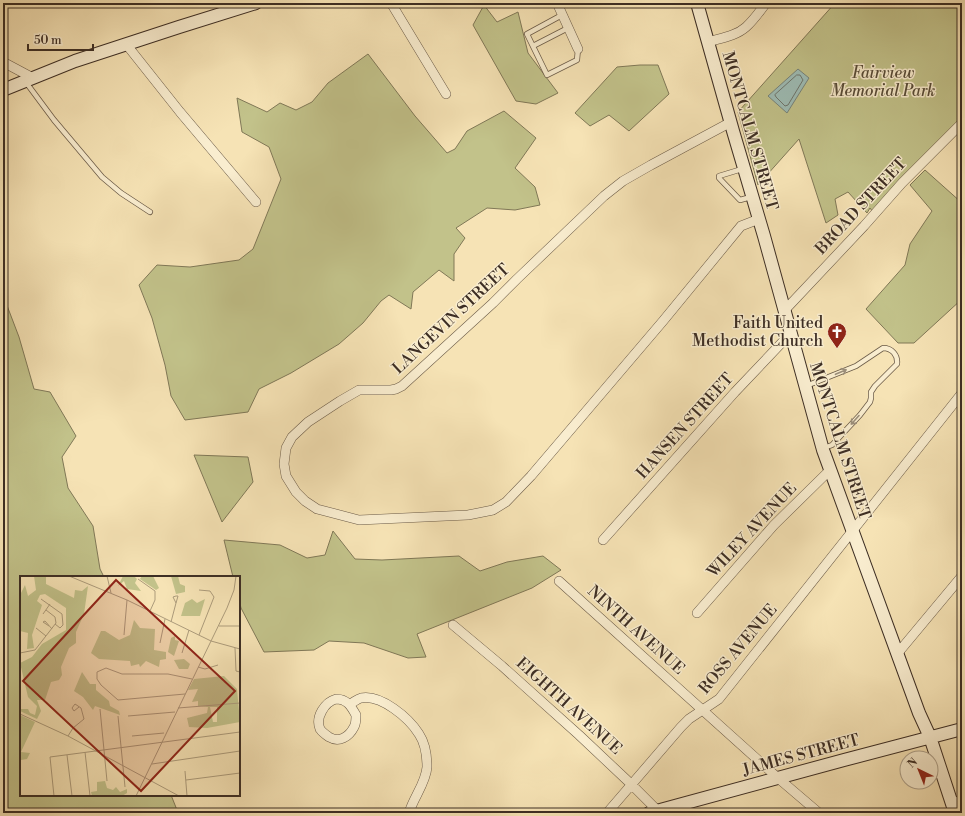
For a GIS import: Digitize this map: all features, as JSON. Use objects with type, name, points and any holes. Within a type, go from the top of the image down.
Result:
[{"type":"main road","points":[[3,90],[126,44],[256,3]]},
{"type":"main road","name":"MONTCALM STREET","points":[[697,3],[753,197],[822,449],[919,713],[957,805]]},
{"type":"main road","name":"JAMES STREET","points":[[656,812],[962,729]]},
{"type":"street","points":[[391,3],[446,94]]},
{"type":"street","points":[[557,3],[578,49]]},
{"type":"street","points":[[708,42],[727,37],[741,30],[750,23],[766,3]]},
{"type":"street","points":[[126,44],[180,112],[256,202]]},
{"type":"street","points":[[3,62],[29,80]]},
{"type":"street","name":"LANGEVIN STREET","points":[[731,122],[651,164],[623,181],[604,196],[493,303],[402,386],[391,390],[360,390],[308,422],[292,437],[286,448],[284,464],[286,476],[296,492],[305,501],[317,509],[359,520],[468,515],[493,510],[506,502],[531,476],[661,324],[741,226],[759,219]]},
{"type":"street","name":"BROAD STREET","points":[[784,311],[864,226],[902,183],[962,123]]},
{"type":"street","name":"HANSEN STREET","points":[[603,540],[735,392],[790,334]]},
{"type":"street","name":"ROSS AVENUE","points":[[607,813],[681,727],[689,719],[719,699],[962,393]]},
{"type":"street","name":"WILEY AVENUE","points":[[697,613],[774,525],[830,470]]},
{"type":"street","points":[[897,654],[962,576]]},
{"type":"street","name":"NINTH AVENUE","points":[[559,581],[819,813]]},
{"type":"street","name":"EIGHTH AVENUE","points":[[453,625],[502,666],[631,784],[656,812]]},
{"type":"street","points":[[350,704],[361,698],[374,698],[391,706],[410,722],[420,735],[426,755],[427,768],[409,813]]},
{"type":"street","points":[[336,699],[341,699],[350,704],[356,715],[354,727],[346,737],[339,740],[332,739],[324,734],[320,728],[319,721],[321,711],[326,705],[336,699]]},
{"type":"lane","points":[[562,15],[526,34],[548,75],[577,60],[578,49]]},
{"type":"lane","points":[[533,46],[568,28]]},
{"type":"lane","points":[[29,80],[72,143],[102,177],[121,193],[150,212]]},
{"type":"lane","points":[[744,168],[719,176],[719,178],[740,200],[753,197]]},
{"type":"lane","points":[[805,386],[856,366],[883,348],[891,350],[896,355],[896,364],[874,386],[871,392],[870,402],[860,415],[832,445],[822,449]]},
{"type":"green space","name":"Fairview Memorial Park","points":[[835,3],[962,3],[962,127],[875,215],[870,208],[867,213],[848,192],[835,199],[838,215],[826,223],[799,139],[758,185],[738,112]]},
{"type":"green space","points":[[484,5],[497,22],[518,12],[528,53],[558,93],[536,104],[516,101],[473,25]]},
{"type":"green space","points":[[368,54],[415,116],[447,153],[455,149],[467,131],[504,111],[536,138],[515,168],[535,187],[540,205],[515,210],[487,208],[456,228],[465,238],[454,254],[454,281],[439,270],[413,292],[411,309],[389,295],[381,301],[363,323],[339,344],[291,373],[259,389],[248,412],[185,420],[171,396],[165,365],[152,318],[139,285],[157,265],[190,267],[239,260],[253,249],[281,179],[269,147],[242,132],[237,98],[267,112],[280,103],[296,110],[312,102],[328,83]]},
{"type":"green space","points":[[658,65],[669,94],[629,131],[609,115],[590,126],[575,113],[617,67]]},
{"type":"green space","points":[[925,170],[962,203],[962,299],[914,343],[898,343],[866,309],[905,265],[910,244],[932,211],[910,185]]},
{"type":"green space","points":[[3,295],[19,337],[34,389],[50,392],[76,436],[62,457],[68,488],[93,526],[100,569],[104,576],[20,576],[20,796],[171,796],[177,810],[172,813],[6,813],[3,811]]},
{"type":"green space","points":[[194,455],[248,457],[253,482],[222,522]]},
{"type":"green space","points":[[333,531],[355,559],[382,560],[459,556],[480,571],[507,562],[543,556],[561,570],[532,588],[417,634],[426,657],[408,658],[364,643],[329,641],[314,650],[264,652],[241,608],[240,576],[233,576],[224,540],[280,545],[307,558],[325,555]]},
{"type":"water","points":[[798,69],[809,78],[787,113],[768,96]]},
{"type":"place","name":"Faith United Methodist Church","points":[[837,349]]}]
